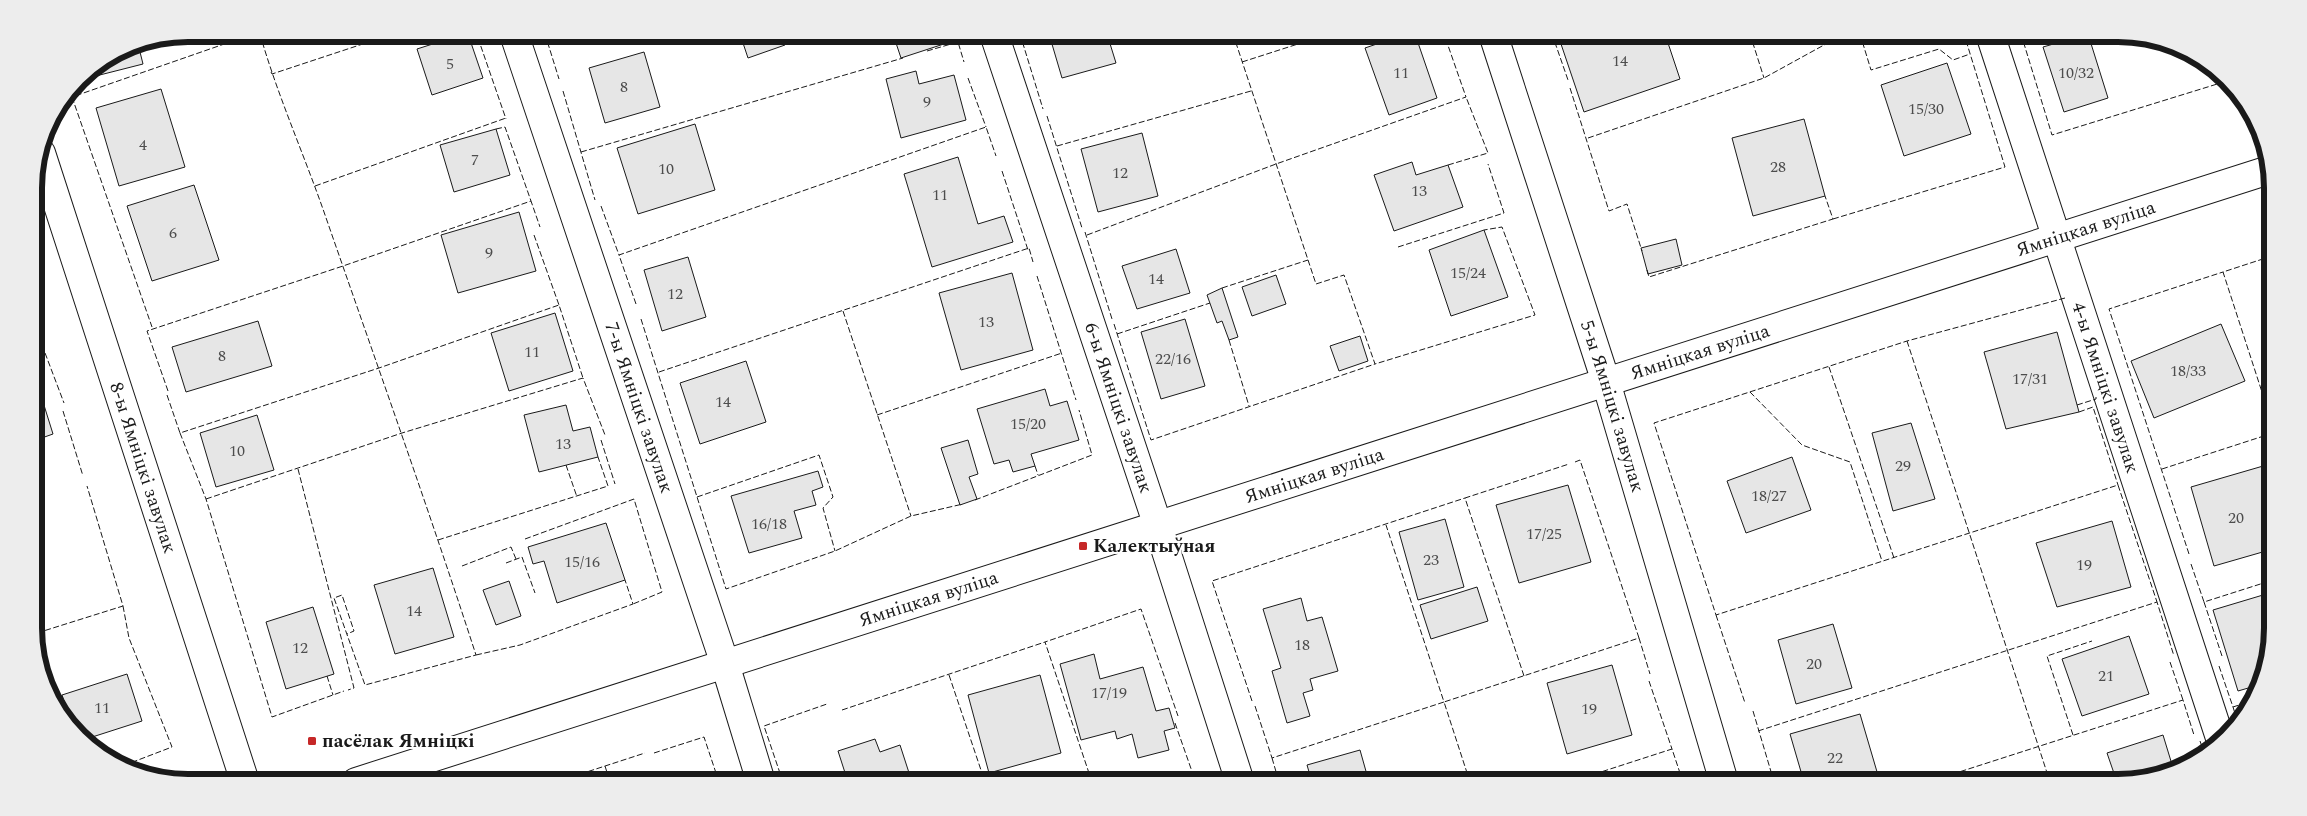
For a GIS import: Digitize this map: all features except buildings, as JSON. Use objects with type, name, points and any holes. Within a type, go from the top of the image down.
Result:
[{"type":"street","name":"7-ы Ямніцкі завулак","points":[[517,42],[725,664],[758,774]]},
{"type":"street","name":"6-ы Ямніцкі завулак","points":[[997,42],[1158,526],[1237,773]]},
{"type":"street","name":"5-ы Ямніцкі завулак","points":[[1496,42],[1606,382],[1721,773]]},
{"type":"street","name":"4-ы Ямніцкі завулак","points":[[1993,42],[2055,238],[2219,733]]},
{"type":"street","name":"8-ы Ямніцкі завулак","points":[[45,164],[242,774]]},
{"type":"street","name":"Ямніцкая вуліца","points":[[381,774],[2263,172]]},
{"type":"fence","points":[[77,95],[230,42]]},
{"type":"fence","points":[[262,42],[274,79],[324,212],[401,433],[476,655],[365,685],[334,598],[342,595],[354,631],[347,634]]},
{"type":"fence","points":[[271,72],[272,74],[369,42]]},
{"type":"fence","points":[[479,42],[506,119]]},
{"type":"fence","points":[[547,42],[559,79]]},
{"type":"fence","points":[[927,51],[958,42],[964,62]]},
{"type":"fence","points":[[1022,42],[1043,109]]},
{"type":"fence","points":[[1236,42],[1316,284],[1344,275],[1375,364],[1535,315],[1502,227],[1484,230]]},
{"type":"fence","points":[[1242,62],[1304,42]]},
{"type":"fence","points":[[1087,235],[1276,164],[1466,97],[1447,42]]},
{"type":"fence","points":[[1555,42],[1568,80]]},
{"type":"fence","points":[[1753,42],[1764,78]]},
{"type":"fence","points":[[1588,138],[1764,78],[1829,42]]},
{"type":"fence","points":[[1862,42],[1871,70],[1939,49],[1953,60],[1970,54]]},
{"type":"fence","points":[[1833,219],[2005,167],[1966,42]]},
{"type":"fence","points":[[2023,42],[2052,135],[2220,83]]},
{"type":"fence","points":[[581,152],[903,58]]},
{"type":"fence","points":[[968,78],[986,127]]},
{"type":"fence","points":[[1570,88],[1609,211],[1627,204],[1642,251]]},
{"type":"fence","points":[[563,91],[595,200]]},
{"type":"fence","points":[[1057,146],[1251,91]]},
{"type":"fence","points":[[1448,165],[1488,153],[1466,97]]},
{"type":"fence","points":[[73,100],[152,327]]},
{"type":"fence","points":[[1047,116],[1082,228]]},
{"type":"fence","points":[[315,186],[506,118]]},
{"type":"fence","points":[[496,129],[505,127],[531,201]]},
{"type":"fence","points":[[636,304],[619,255],[986,127],[996,156]]},
{"type":"fence","points":[[1398,247],[1504,213],[1488,164]]},
{"type":"fence","points":[[1002,171],[1028,250]]},
{"type":"fence","points":[[1647,270],[1649,277],[1833,219],[1825,196]]},
{"type":"fence","points":[[168,391],[147,331],[531,201],[540,227]]},
{"type":"fence","points":[[601,206],[619,255]]},
{"type":"fence","points":[[1085,232],[1112,319]]},
{"type":"fence","points":[[534,235],[559,305]]},
{"type":"fence","points":[[659,372],[1029,248],[1033,262]]},
{"type":"fence","points":[[2264,259],[2223,272],[2264,398]]},
{"type":"fence","points":[[1222,288],[1308,260]]},
{"type":"fence","points":[[2189,554],[2109,309],[2223,272]]},
{"type":"fence","points":[[1037,276],[1076,400]]},
{"type":"fence","points":[[2065,298],[1907,341],[1654,423],[1716,615],[2118,485],[2157,602]]},
{"type":"fence","points":[[1117,334],[1210,303]]},
{"type":"fence","points":[[167,395],[180,433],[379,368],[559,305],[583,378]]},
{"type":"fence","points":[[843,311],[911,516]]},
{"type":"fence","points":[[641,319],[726,589],[835,551],[911,516],[963,504]]},
{"type":"fence","points":[[1114,324],[1151,440],[1375,364]]},
{"type":"fence","points":[[1229,340],[1249,406]]},
{"type":"fence","points":[[1907,341],[2047,773]]},
{"type":"fence","points":[[43,347],[64,403]]},
{"type":"fence","points":[[877,415],[1062,353]]},
{"type":"fence","points":[[1829,367],[1894,558]]},
{"type":"fence","points":[[206,499],[402,433],[583,378],[605,435]]},
{"type":"fence","points":[[1750,392],[1802,445],[1850,462],[1882,561]]},
{"type":"fence","points":[[2077,405],[2096,399],[2096,397]]},
{"type":"fence","points":[[2079,412],[2093,407],[2118,485]]},
{"type":"fence","points":[[975,500],[1092,455],[1079,410]]},
{"type":"fence","points":[[63,411],[83,476]]},
{"type":"fence","points":[[180,433],[206,499],[272,717],[344,691]]},
{"type":"fence","points":[[2162,469],[2264,436]]},
{"type":"fence","points":[[601,440],[615,484]]},
{"type":"fence","points":[[697,497],[819,455],[833,497],[823,508],[835,551]]},
{"type":"fence","points":[[438,540],[608,486],[598,457]]},
{"type":"fence","points":[[1575,462],[1580,460],[1639,638]]},
{"type":"fence","points":[[1524,676],[1465,498],[1569,464]]},
{"type":"fence","points":[[566,465],[577,497]]},
{"type":"fence","points":[[1035,466],[1038,475]]},
{"type":"fence","points":[[298,469],[354,688],[348,690]]},
{"type":"fence","points":[[42,631],[123,606],[87,486]]},
{"type":"fence","points":[[1252,701],[1212,581],[1465,498]]},
{"type":"fence","points":[[525,539],[634,499],[662,592],[633,604]]},
{"type":"fence","points":[[1255,706],[1272,758],[1444,702],[1386,525]]},
{"type":"fence","points":[[462,566],[511,547],[516,559]]},
{"type":"fence","points":[[506,563],[522,557],[535,593]]},
{"type":"fence","points":[[2191,564],[2204,602],[2264,583]]},
{"type":"fence","points":[[476,655],[520,645],[633,604],[625,580]]},
{"type":"fence","points":[[1758,731],[2157,602],[2174,656]]},
{"type":"fence","points":[[2204,602],[2222,656]]},
{"type":"fence","points":[[123,606],[129,638],[172,747],[133,762]]},
{"type":"fence","points":[[1089,774],[1045,642],[1141,609],[1178,716]]},
{"type":"fence","points":[[1716,615],[1745,703]]},
{"type":"fence","points":[[1467,773],[1444,702],[1639,638],[1650,674]]},
{"type":"fence","points":[[2073,735],[2047,656],[2092,641]]},
{"type":"fence","points":[[842,710],[1045,642]]},
{"type":"fence","points":[[2170,662],[2183,700]]},
{"type":"fence","points":[[2219,666],[2233,707],[2243,704]]},
{"type":"fence","points":[[949,675],[982,774]]},
{"type":"fence","points":[[327,676],[333,695]]},
{"type":"fence","points":[[1649,681],[1672,749]]},
{"type":"fence","points":[[1956,773],[2183,700],[2194,735]]},
{"type":"fence","points":[[780,774],[764,726],[827,704]]},
{"type":"fence","points":[[2233,707],[2235,715]]},
{"type":"fence","points":[[1753,711],[1771,773]]},
{"type":"fence","points":[[1175,723],[1193,773]]},
{"type":"fence","points":[[654,753],[704,737],[716,774]]},
{"type":"fence","points":[[2200,741],[2202,746]]},
{"type":"fence","points":[[1597,773],[1672,749],[1680,773]]},
{"type":"fence","points":[[581,774],[645,753]]},
{"type":"fence","points":[[1272,758],[1277,773]]},
{"type":"fence","points":[[605,766],[607,774]]},
{"type":"place","name":"Калектыўная","points":[[1083,546]]},
{"type":"place","name":"пасёлак Ямніцкі","points":[[312,741]]}]
